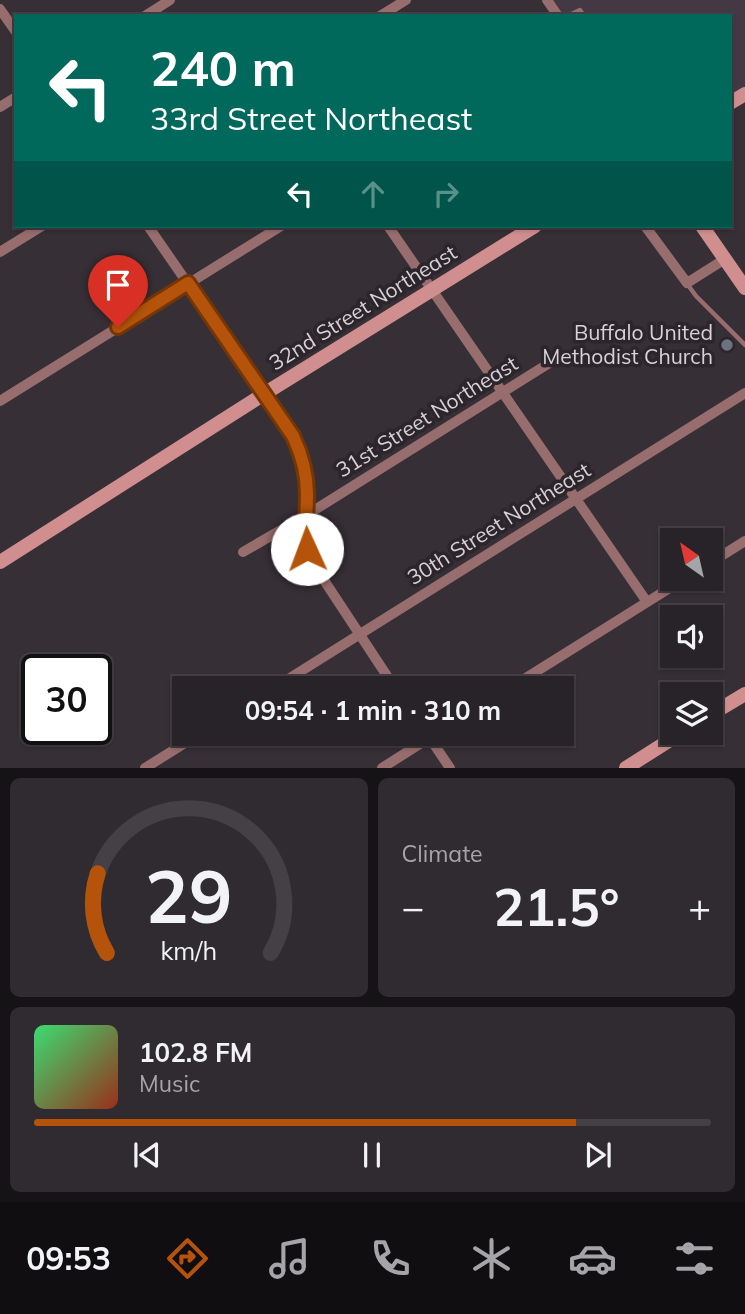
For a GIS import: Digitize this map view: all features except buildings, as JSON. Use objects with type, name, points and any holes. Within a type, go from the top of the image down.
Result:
[{"type":"main road","name":"32nd Street Northeast","points":[[0,562],[532,228]]},
{"type":"main road","points":[[703,228],[745,288]]},
{"type":"main road","points":[[723,707],[745,694]]},
{"type":"main road","points":[[626,768],[662,745]]},
{"type":"street","points":[[148,14],[170,0]]},
{"type":"street","points":[[383,14],[406,0]]},
{"type":"street","points":[[0,9],[14,29]]},
{"type":"street","points":[[0,252],[39,228]]},
{"type":"street","points":[[149,228],[293,436],[301,453],[307,480],[304,532],[312,562],[387,676]]},
{"type":"street","points":[[0,401],[278,228]]},
{"type":"street","points":[[389,228],[647,602]]},
{"type":"street","points":[[646,228],[687,283],[725,259]]},
{"type":"street","name":"31st Street Northeast","points":[[243,552],[559,357]]},
{"type":"street","name":"30th Street Northeast","points":[[293,676],[745,393]]},
{"type":"street","points":[[723,555],[745,541]]},
{"type":"street","points":[[529,676],[663,592]]},
{"type":"street","points":[[145,768],[180,746]]},
{"type":"street","points":[[382,768],[415,746]]},
{"type":"street","points":[[437,746],[450,768]]},
{"type":"lane","points":[[687,283],[696,296],[745,345]]},
{"type":"shaded area","points":[[547,0],[745,0],[745,94],[732,102],[732,14],[557,14]]},
{"type":"place","name":"Buffalo United Methodist Church","points":[[727,345]]},
{"type":"route","points":[[118,327],[188,283],[293,436],[301,453],[307,480],[304,532],[307,549]]}]
